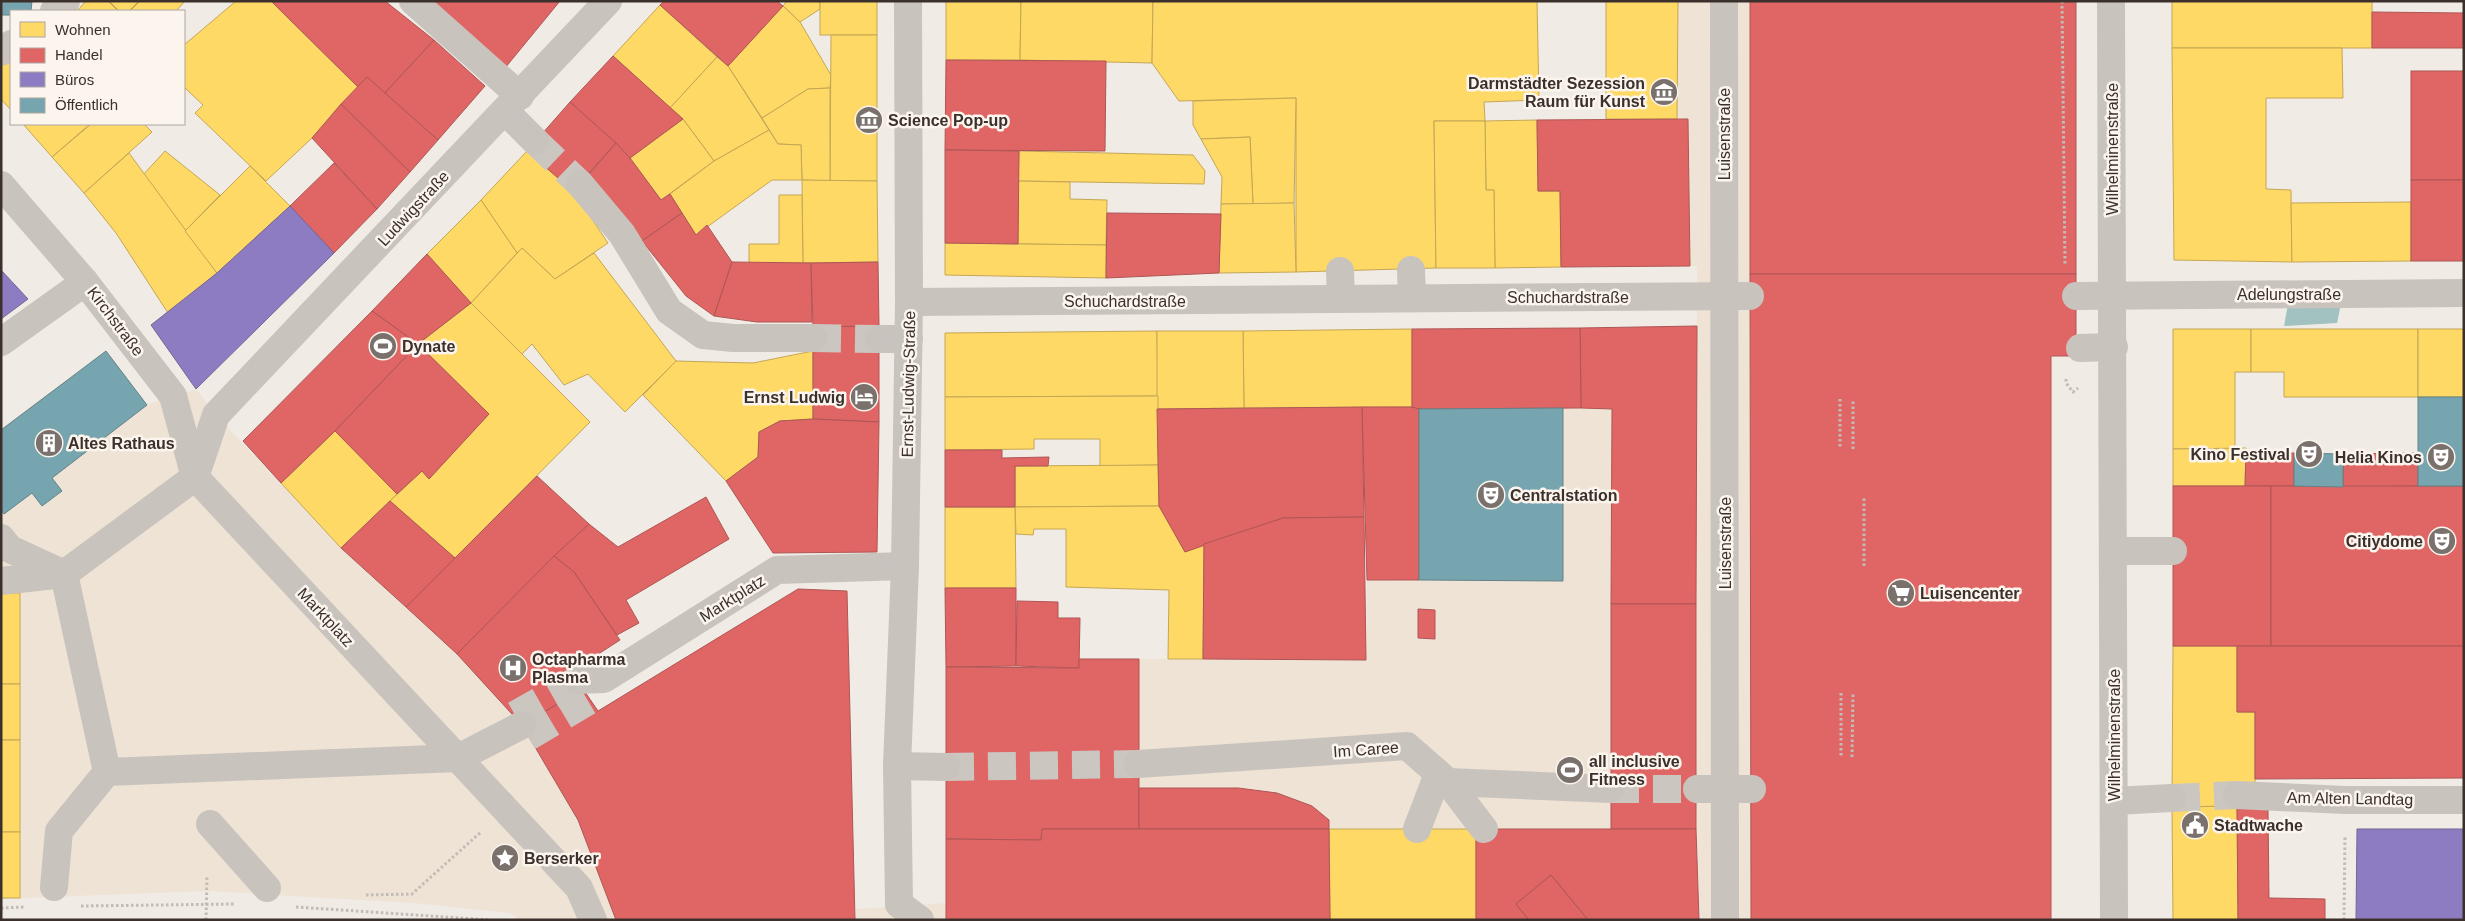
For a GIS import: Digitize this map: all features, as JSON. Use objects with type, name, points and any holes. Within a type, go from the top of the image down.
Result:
[{"type":"street","points":[[55,10],[66,1]]},
{"type":"street","points":[[413,1],[512,104],[535,141]]},
{"type":"street","name":"Ludwigstraße","points":[[195,477],[216,415],[608,1]]},
{"type":"street","name":"Ernst-Ludwig-Straße","points":[[902,915],[897,766],[906,566],[909,339],[908,1]]},
{"type":"street","name":"Luisenstraße","points":[[1724,1],[1737,296],[1739,789],[1725,920]]},
{"type":"street","name":"Wilhelminenstraße","points":[[2111,1],[2114,296],[2114,920]]},
{"type":"street","points":[[580,184],[622,234],[669,311],[703,334],[734,338],[813,338]]},
{"type":"street","name":"Kirchstraße","points":[[1,185],[85,282],[173,396],[195,477]]},
{"type":"street","points":[[1411,270],[1412,298]]},
{"type":"street","points":[[1340,271],[1341,299]]},
{"type":"street","points":[[1,342],[85,282]]},
{"type":"street","name":"Adelungstraße","points":[[2114,296],[2464,293]]},
{"type":"street","name":"Schuchardstraße","points":[[909,302],[1737,296]]},
{"type":"street","points":[[2076,296],[2114,296]]},
{"type":"street","points":[[879,339],[909,339]]},
{"type":"street","points":[[2080,348],[2114,347]]},
{"type":"street","points":[[1,582],[64,574],[195,477]]},
{"type":"street","name":"Marktplatz","points":[[195,477],[579,888],[593,920]]},
{"type":"street","points":[[1,538],[10,549],[64,574]]},
{"type":"street","points":[[2113,551],[2173,551]]},
{"type":"street","name":"Marktplatz","points":[[591,686],[777,570],[906,566]]},
{"type":"street","points":[[64,574],[107,772]]},
{"type":"street","points":[[54,887],[59,831],[107,772],[458,758],[522,725]]},
{"type":"street","name":"Im Caree","points":[[1138,764],[1407,746],[1443,778],[1484,829]]},
{"type":"street","points":[[897,766],[946,767]]},
{"type":"street","points":[[1417,829],[1443,778],[1611,789]]},
{"type":"street","points":[[1697,790],[1739,789]]},
{"type":"street","name":"Am Alten Landtag","points":[[2237,795],[2345,800],[2464,800]]},
{"type":"street","points":[[2114,801],[2172,798]]},
{"type":"street","points":[[210,824],[267,888]]},
{"type":"path","points":[[2062,1],[2065,269]]},
{"type":"path","points":[[1840,399],[1840,448]]},
{"type":"path","points":[[1853,399],[1853,449]]},
{"type":"path","points":[[1864,497],[1864,566]]},
{"type":"path","points":[[1841,693],[1841,757]]},
{"type":"path","points":[[1852,757],[1853,694]]},
{"type":"path","points":[[2344,920],[2345,800]]},
{"type":"path","points":[[366,895],[412,894],[505,810]]},
{"type":"shaded area","points":[[1678,1],[1750,1],[1751,920],[1699,920],[1696,802],[1697,266],[1690,266],[1688,119],[1677,119]]},
{"type":"shaded area","points":[[196,389],[216,415],[341,548],[457,654],[515,715],[578,820],[616,920],[521,920],[510,913],[414,903],[207,891],[20,898],[20,594],[1,593],[1,510],[4,514],[32,493],[42,506],[62,491],[52,478],[147,405]]},
{"type":"shaded area","points":[[1563,408],[1612,409],[1611,829],[1329,829],[1329,820],[1312,806],[1277,793],[1238,788],[1139,788],[1139,659],[1366,660],[1367,580],[1562,581]]},
{"type":"shaded area","points":[[946,903],[946,920],[855,920],[856,909]]},
{"type":"water","points":[[2288,304],[2341,304],[2337,323],[2284,326]]},
{"type":"building: Wohnen","points":[[86,1],[108,1],[117,10],[78,10]]},
{"type":"building: Wohnen","points":[[109,1],[139,1],[130,10],[118,10]]},
{"type":"building: Wohnen","points":[[140,1],[185,1],[177,10],[131,10]]},
{"type":"building: Wohnen","points":[[236,1],[271,1],[358,87],[312,138],[266,181],[195,113],[203,105],[185,88],[185,44]]},
{"type":"building: Wohnen","points":[[787,1],[820,1],[820,9],[800,22],[783,6]]},
{"type":"building: Wohnen","points":[[820,1],[877,1],[877,35],[820,35]]},
{"type":"building: Wohnen","points":[[946,1],[1021,1],[1020,60],[946,60]]},
{"type":"building: Wohnen","points":[[1021,1],[1153,1],[1152,63],[1020,60]]},
{"type":"building: Wohnen","points":[[1153,1],[1537,1],[1539,100],[1484,102],[1485,121],[1434,121],[1436,268],[1296,272],[1296,98],[1179,101],[1152,63]]},
{"type":"building: Wohnen","points":[[1606,1],[1678,1],[1677,119],[1606,119]]},
{"type":"building: Wohnen","points":[[2172,1],[2372,1],[2372,48],[2172,48]]},
{"type":"building: Wohnen","points":[[660,5],[717,57],[670,108],[613,56]]},
{"type":"building: Wohnen","points":[[783,6],[800,22],[831,75],[830,88],[808,89],[762,118],[728,66]]},
{"type":"building: Wohnen","points":[[831,35],[877,35],[877,181],[830,181]]},
{"type":"building: Wohnen","points":[[2172,48],[2342,48],[2343,98],[2266,98],[2266,189],[2291,190],[2292,262],[2174,260]]},
{"type":"building: Wohnen","points":[[717,57],[728,66],[769,130],[714,161],[683,119],[670,108]]},
{"type":"building: Wohnen","points":[[10,58],[10,109],[1,99],[1,66]]},
{"type":"building: Wohnen","points":[[830,88],[830,181],[802,180],[801,145],[778,144],[762,118],[808,89]]},
{"type":"building: Wohnen","points":[[1296,98],[1294,203],[1253,204],[1250,137],[1201,139],[1193,125],[1193,101]]},
{"type":"building: Wohnen","points":[[683,119],[714,161],[661,200],[630,158]]},
{"type":"building: Wohnen","points":[[1537,120],[1538,191],[1560,191],[1561,267],[1495,268],[1494,190],[1486,190],[1485,121]]},
{"type":"building: Wohnen","points":[[1434,121],[1485,121],[1486,190],[1494,190],[1495,268],[1436,268]]},
{"type":"building: Wohnen","points":[[24,125],[89,125],[52,157]]},
{"type":"building: Wohnen","points":[[90,125],[145,125],[152,132],[84,193],[52,157]]},
{"type":"building: Wohnen","points":[[769,130],[778,144],[801,145],[802,180],[772,180],[696,235],[670,194],[714,161]]},
{"type":"building: Wohnen","points":[[1250,137],[1253,204],[1221,204],[1222,177],[1201,139]]},
{"type":"building: Wohnen","points":[[165,151],[220,195],[185,231],[143,175]]},
{"type":"building: Wohnen","points":[[527,151],[573,191],[608,243],[555,279],[522,248],[517,253],[481,200]]},
{"type":"building: Wohnen","points":[[1019,151],[1193,155],[1205,171],[1204,184],[1018,181]]},
{"type":"building: Wohnen","points":[[129,153],[217,273],[168,313],[116,233],[84,193]]},
{"type":"building: Wohnen","points":[[250,166],[290,206],[217,273],[185,231]]},
{"type":"building: Wohnen","points":[[802,180],[877,181],[878,262],[803,263]]},
{"type":"building: Wohnen","points":[[1018,181],[1070,182],[1070,199],[1107,200],[1106,245],[1018,244]]},
{"type":"building: Wohnen","points":[[779,195],[802,195],[803,263],[749,263],[749,244],[779,244]]},
{"type":"building: Wohnen","points":[[481,200],[517,253],[471,303],[427,254]]},
{"type":"building: Wohnen","points":[[2411,202],[2411,261],[2292,262],[2291,203]]},
{"type":"building: Wohnen","points":[[1294,203],[1296,272],[1219,273],[1221,204]]},
{"type":"building: Wohnen","points":[[945,243],[1106,245],[1106,278],[945,275]]},
{"type":"building: Wohnen","points":[[522,248],[555,279],[594,253],[676,361],[625,412],[588,374],[564,385],[532,344],[522,354],[471,303]]},
{"type":"building: Wohnen","points":[[471,303],[590,422],[455,558],[390,501],[422,471],[429,479],[489,414],[418,344]]},
{"type":"building: Wohnen","points":[[1412,329],[1412,407],[1244,408],[1243,331]]},
{"type":"building: Wohnen","points":[[2173,329],[2251,329],[2251,372],[2235,372],[2235,449],[2173,449]]},
{"type":"building: Wohnen","points":[[2251,329],[2418,329],[2418,397],[2284,397],[2284,372],[2251,372]]},
{"type":"building: Wohnen","points":[[2418,329],[2464,329],[2464,397],[2418,397]]},
{"type":"building: Wohnen","points":[[1157,331],[1158,396],[945,397],[945,333]]},
{"type":"building: Wohnen","points":[[1157,331],[1243,331],[1244,408],[1157,409]]},
{"type":"building: Wohnen","points":[[813,351],[813,419],[780,421],[759,432],[758,457],[726,481],[643,395],[676,361],[753,363]]},
{"type":"building: Wohnen","points":[[1158,396],[1158,465],[1100,466],[1100,439],[1034,439],[1034,449],[945,450],[945,397]]},
{"type":"building: Wohnen","points":[[335,431],[397,494],[341,548],[281,483]]},
{"type":"building: Wohnen","points":[[2246,448],[2245,486],[2173,486],[2173,449]]},
{"type":"building: Wohnen","points":[[1158,465],[1159,506],[1015,507],[1015,466]]},
{"type":"building: Wohnen","points":[[1159,506],[1185,552],[1204,544],[1203,659],[1168,659],[1169,590],[1066,587],[1066,529],[1034,529],[1033,535],[1016,534],[1015,507]]},
{"type":"building: Wohnen","points":[[945,507],[1015,507],[1016,588],[945,588]]},
{"type":"building: Wohnen","points":[[1,593],[20,593],[20,684],[1,684]]},
{"type":"building: Wohnen","points":[[2173,646],[2237,646],[2237,712],[2255,712],[2255,784],[2237,806],[2172,807]]},
{"type":"building: Wohnen","points":[[1,684],[20,684],[20,740],[1,740]]},
{"type":"building: Wohnen","points":[[1,740],[20,740],[20,832],[1,832]]},
{"type":"building: Wohnen","points":[[2237,806],[2238,920],[2173,920],[2172,807]]},
{"type":"building: Wohnen","points":[[1329,829],[1476,829],[1476,920],[1330,920]]},
{"type":"building: Wohnen","points":[[1,832],[20,832],[20,898],[1,898]]},
{"type":"building: Handel","points":[[271,1],[385,1],[434,40],[384,94],[367,77],[358,87]]},
{"type":"building: Handel","points":[[429,1],[560,1],[505,68]]},
{"type":"building: Handel","points":[[664,1],[777,1],[783,6],[728,66],[660,5]]},
{"type":"building: Handel","points":[[1750,1],[2076,1],[2076,274],[1750,274]]},
{"type":"building: Handel","points":[[2372,12],[2464,13],[2464,48],[2372,48]]},
{"type":"building: Handel","points":[[434,40],[485,86],[438,140],[384,94]]},
{"type":"building: Handel","points":[[613,56],[683,119],[630,158],[570,102]]},
{"type":"building: Handel","points":[[946,60],[1106,61],[1105,151],[945,150]]},
{"type":"building: Handel","points":[[2411,71],[2464,71],[2464,180],[2411,180]]},
{"type":"building: Handel","points":[[367,77],[438,140],[410,172],[341,104]]},
{"type":"building: Handel","points":[[570,102],[616,143],[573,191],[527,151]]},
{"type":"building: Handel","points":[[341,104],[410,172],[377,209],[312,138]]},
{"type":"building: Handel","points":[[1688,119],[1690,266],[1561,267],[1560,191],[1538,191],[1537,120]]},
{"type":"building: Handel","points":[[616,143],[630,158],[661,200],[670,194],[682,213],[642,241],[589,174]]},
{"type":"building: Handel","points":[[945,150],[1019,151],[1018,244],[945,243]]},
{"type":"building: Handel","points":[[334,163],[377,209],[334,253],[290,206]]},
{"type":"building: Handel","points":[[2411,180],[2464,180],[2464,261],[2411,261]]},
{"type":"building: Handel","points":[[682,213],[696,235],[707,225],[732,262],[714,316],[686,296],[642,241]]},
{"type":"building: Handel","points":[[1107,213],[1221,214],[1219,273],[1106,278]]},
{"type":"building: Handel","points":[[427,254],[471,303],[418,344],[372,311]]},
{"type":"building: Handel","points":[[732,262],[811,263],[812,322],[757,322],[714,316]]},
{"type":"building: Handel","points":[[878,262],[879,326],[813,327],[811,263]]},
{"type":"building: Handel","name":"Luisencenter","points":[[1750,274],[2076,274],[2076,356],[2051,356],[2051,920],[1751,920]]},
{"type":"building: Handel","points":[[372,311],[418,344],[335,431],[281,483],[243,441]]},
{"type":"building: Handel","points":[[879,326],[879,422],[813,419],[813,327]]},
{"type":"building: Handel","points":[[1697,326],[1696,604],[1611,604],[1612,409],[1581,408],[1580,328]]},
{"type":"building: Handel","points":[[1580,328],[1581,408],[1419,409],[1412,407],[1412,329]]},
{"type":"building: Handel","points":[[418,344],[489,414],[429,479],[422,471],[397,494],[335,431]]},
{"type":"building: Handel","points":[[1362,407],[1412,407],[1419,409],[1419,580],[1367,580]]},
{"type":"building: Handel","points":[[1362,407],[1364,517],[1283,518],[1185,552],[1159,506],[1157,409]]},
{"type":"building: Handel","points":[[813,419],[879,422],[877,552],[773,553],[726,481],[758,457],[759,432],[780,421]]},
{"type":"building: Handel","points":[[945,450],[1002,450],[1002,458],[1049,457],[1048,466],[1015,466],[1015,507],[945,507]]},
{"type":"building: Handel","points":[[2246,453],[2294,453],[2294,486],[2245,486]]},
{"type":"building: Handel","points":[[2418,453],[2418,486],[2343,487],[2343,454]]},
{"type":"building: Handel","points":[[537,476],[589,524],[457,654],[406,607]]},
{"type":"building: Handel","points":[[2173,486],[2271,486],[2271,646],[2173,646]]},
{"type":"building: Handel","points":[[2271,486],[2464,486],[2464,646],[2271,646]]},
{"type":"building: Handel","points":[[706,497],[729,539],[626,600],[639,623],[617,635],[574,572],[554,556],[589,524],[618,547]]},
{"type":"building: Handel","points":[[390,501],[455,558],[406,607],[341,548]]},
{"type":"building: Handel","points":[[1364,517],[1366,660],[1203,659],[1204,544],[1283,518]]},
{"type":"building: Handel","points":[[554,556],[574,572],[620,640],[572,671],[583,689],[522,725],[457,654]]},
{"type":"building: Handel","points":[[945,588],[1016,588],[1016,666],[946,667]]},
{"type":"building: Handel","points":[[798,589],[847,591],[855,920],[616,920],[578,820],[522,725],[583,689],[598,711]]},
{"type":"building: Handel","points":[[1017,601],[1058,602],[1058,618],[1080,618],[1079,668],[1016,666]]},
{"type":"building: Handel","points":[[1611,604],[1696,604],[1696,829],[1611,829]]},
{"type":"building: Handel","points":[[1418,609],[1435,610],[1435,639],[1418,638]]},
{"type":"building: Handel","points":[[2237,646],[2464,646],[2464,778],[2255,779],[2255,712],[2237,712]]},
{"type":"building: Handel","points":[[1079,659],[1139,659],[1139,829],[1042,829],[1041,840],[946,839],[946,667],[1079,668]]},
{"type":"building: Handel","points":[[1139,788],[1238,788],[1277,793],[1312,806],[1329,820],[1329,829],[1139,829]]},
{"type":"building: Handel","points":[[2237,806],[2268,810],[2269,898],[2325,899],[2325,920],[2238,920]]},
{"type":"building: Handel","points":[[1042,829],[1329,829],[1330,920],[946,920],[946,839],[1041,840]]},
{"type":"building: Handel","points":[[1476,829],[1696,829],[1699,920],[1588,920],[1551,875],[1516,904],[1529,920],[1476,920]]},
{"type":"building: Handel","points":[[1551,875],[1588,920],[1529,920],[1516,904]]},
{"type":"building: Büros","points":[[290,206],[334,253],[196,389],[151,325],[217,273]]},
{"type":"building: Büros","points":[[1,270],[28,299],[1,319]]},
{"type":"building: Büros","points":[[2357,829],[2464,829],[2464,920],[2356,920]]},
{"type":"building: Öffentlich","points":[[1,1],[32,1],[31,10],[10,10],[10,15],[1,15]]},
{"type":"building: Öffentlich","name":"Altes Rathaus","points":[[106,351],[147,405],[52,478],[62,491],[42,506],[32,493],[4,514],[1,510],[1,430]]},
{"type":"building: Öffentlich","points":[[2418,397],[2464,397],[2464,486],[2418,486]]},
{"type":"building: Öffentlich","name":"Centralstation","points":[[1563,408],[1563,581],[1419,580],[1419,409]]},
{"type":"building: Öffentlich","points":[[2294,453],[2343,454],[2343,487],[2294,486]]},
{"type":"tunnel","points":[[535,141],[580,184]]},
{"type":"tunnel","points":[[813,338],[879,339]]},
{"type":"tunnel","points":[[515,715],[577,680]]},
{"type":"tunnel","points":[[528,737],[590,700]]},
{"type":"tunnel","points":[[946,767],[1138,764]]},
{"type":"tunnel","points":[[1611,789],[1697,789]]},
{"type":"tunnel","points":[[2172,798],[2237,795]]},
{"type":"place","name":"Darmstädter Sezession Raum für Kunst","points":[[1664,92]]},
{"type":"place","name":"Science Pop-up","points":[[869,120]]},
{"type":"place","name":"Dynate","points":[[383,346]]},
{"type":"place","name":"Ernst Ludwig","points":[[864,397]]},
{"type":"place","name":"Altes Rathaus","points":[[49,443]]},
{"type":"place","name":"Kino Festival","points":[[2309,454]]},
{"type":"place","name":"Helia Kinos","points":[[2441,457]]},
{"type":"place","name":"Centralstation","points":[[1491,495]]},
{"type":"place","name":"Citiydome","points":[[2442,541]]},
{"type":"place","name":"Luisencenter","points":[[1901,593]]},
{"type":"place","name":"Octapharma Plasma","points":[[513,668]]},
{"type":"place","name":"all inclusive Fitness","points":[[1570,770]]},
{"type":"place","name":"Stadtwache","points":[[2195,825]]},
{"type":"place","name":"Berserker","points":[[505,858]]}]
